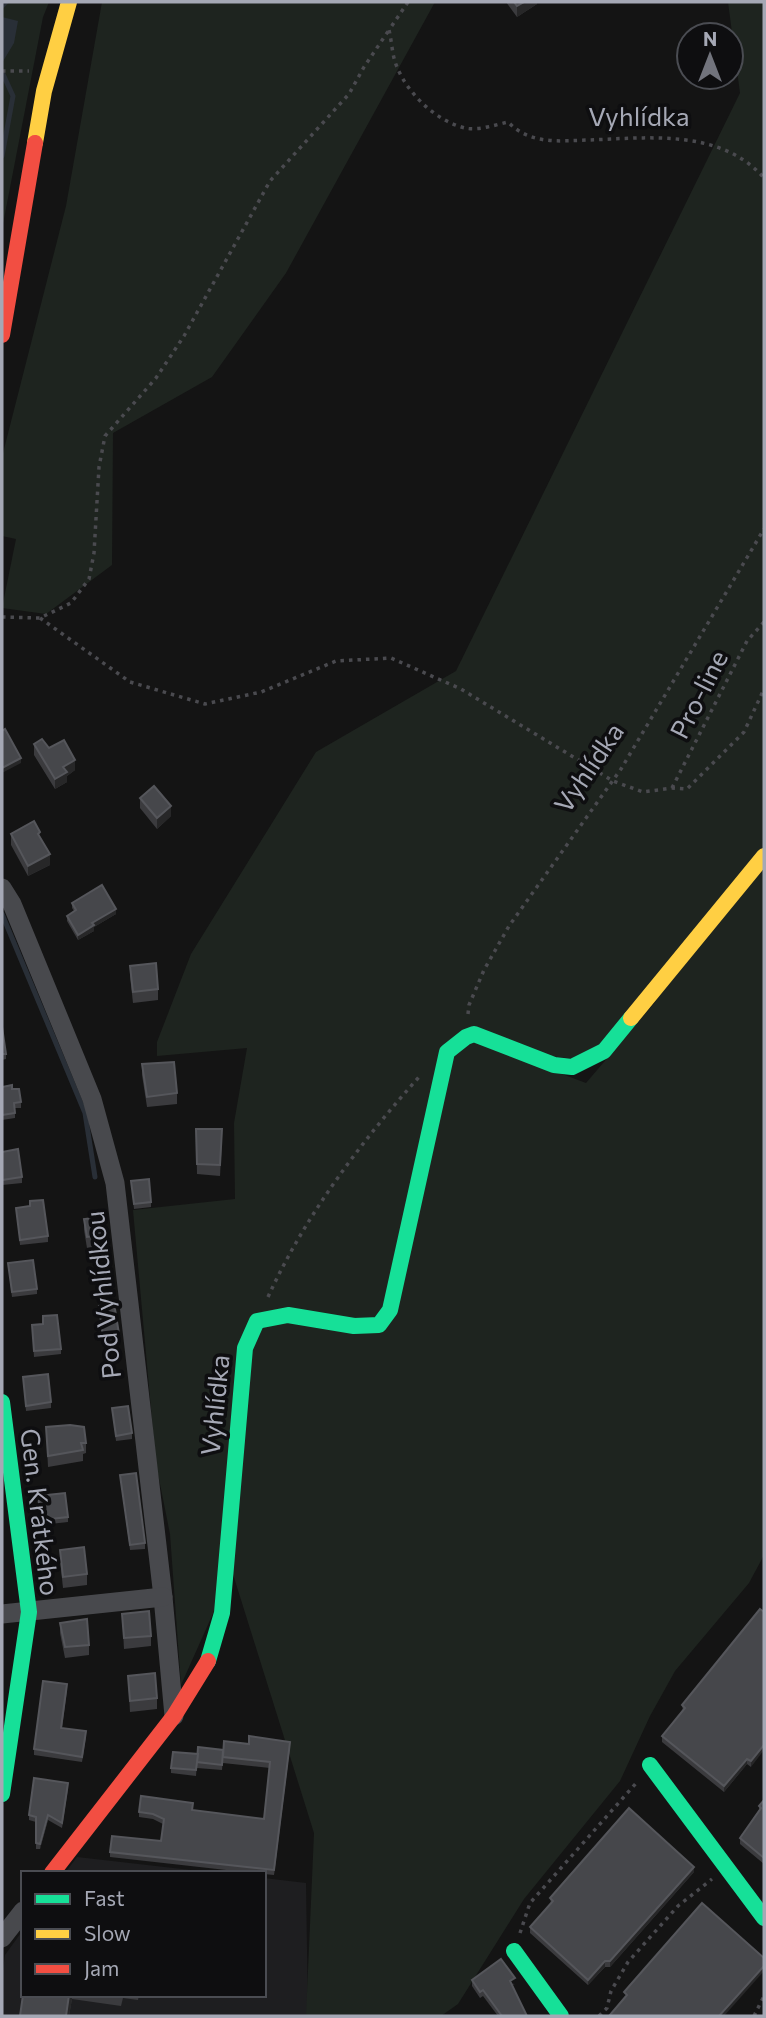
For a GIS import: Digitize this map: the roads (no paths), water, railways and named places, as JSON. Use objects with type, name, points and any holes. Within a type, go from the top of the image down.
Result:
[{"type":"street","points":[[2,335],[44,91],[69,2]]},
{"type":"street","name":"Vyhlídka","points":[[54,1871],[174,1716],[197,1684],[211,1654],[222,1613],[245,1348],[257,1321],[288,1314],[354,1326],[379,1325],[390,1310],[447,1052],[474,1034],[554,1065],[572,1067],[604,1051],[764,856]]},
{"type":"street","name":"Pod Vyhlídkou","points":[[2,888],[12,904],[92,1100],[116,1183],[174,1716]]},
{"type":"street","name":"Gen. Krátkého","points":[[2,1402],[29,1612],[2,1794]]},
{"type":"street","points":[[2,1614],[163,1597]]},
{"type":"street","points":[[650,1765],[764,1918]]},
{"type":"street","points":[[2,1938],[21,1914]]},
{"type":"street","points":[[514,1951],[561,2016]]},
{"type":"waterway","points":[[2,6],[6,2]]},
{"type":"waterway","points":[[2,72],[13,96],[2,156]]},
{"type":"waterway","points":[[2,914],[85,1113],[95,1177]]}]
